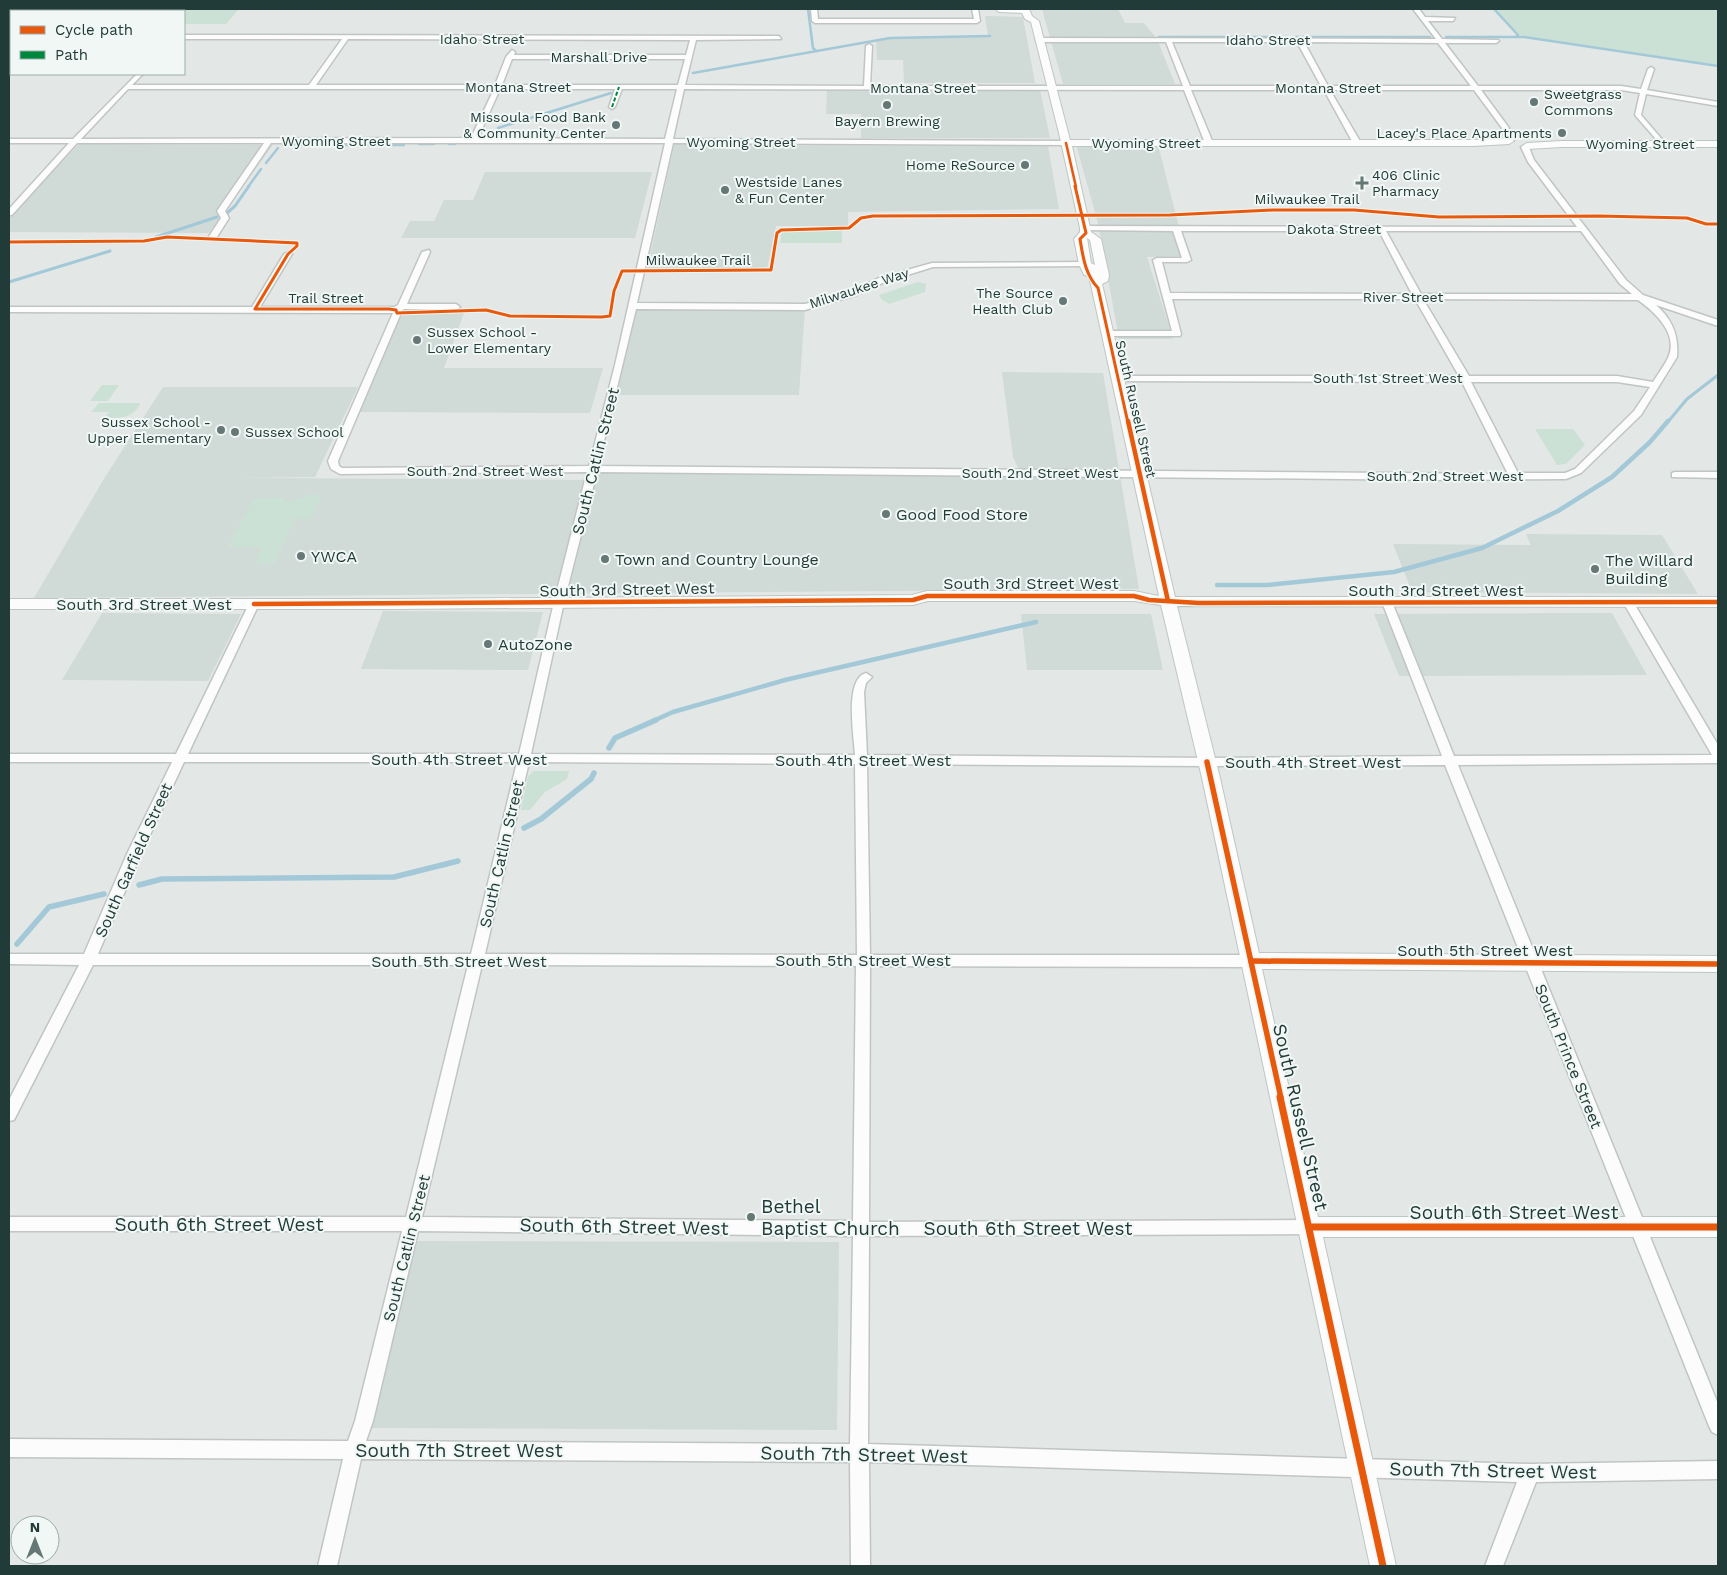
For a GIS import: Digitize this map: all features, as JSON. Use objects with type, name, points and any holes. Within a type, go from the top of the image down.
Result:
[{"type":"main road","points":[[998,9],[1026,10],[1028,17],[1035,21],[1066,143],[1085,231],[1080,239],[1085,264],[1093,268],[1098,288]]},
{"type":"main road","points":[[1035,21],[1039,17],[1037,9]]},
{"type":"main road","name":"Wyoming Street","points":[[1066,143],[1718,144]]},
{"type":"main road","name":"South Russell Street","points":[[1085,231],[1095,239],[1103,275],[1098,288],[1311,1227],[1383,1566]]},
{"type":"main road","name":"South 3rd Street West","points":[[9,604],[912,600],[933,604],[1127,604],[1145,603],[1149,600],[1199,603],[1718,602]]},
{"type":"main road","name":"South 5th Street West","points":[[1251,961],[1718,964]]},
{"type":"main road","name":"South 6th Street West","points":[[1311,1227],[1718,1227]]},
{"type":"street","points":[[814,9],[815,21],[977,21],[975,9]]},
{"type":"street","points":[[1416,9],[1477,88],[1506,128],[1504,130],[1517,144]]},
{"type":"street","points":[[1424,19],[1453,19]]},
{"type":"street","name":"Idaho Street","points":[[185,38],[779,38]]},
{"type":"street","points":[[312,86],[346,38]]},
{"type":"street","points":[[472,140],[519,39]]},
{"type":"street","name":"South Catlin Street","points":[[327,1566],[354,1450],[364,1422],[407,1241],[413,1224],[524,760],[559,602],[606,423],[669,146],[668,141],[680,88],[693,39]]},
{"type":"street","name":"Idaho Street","points":[[1039,40],[1496,41]]},
{"type":"street","points":[[1168,40],[1209,143]]},
{"type":"street","points":[[1298,40],[1356,143]]},
{"type":"street","points":[[867,88],[869,46]]},
{"type":"street","name":"Marshall Drive","points":[[509,57],[689,57]]},
{"type":"street","points":[[1651,69],[1638,115],[1662,144]]},
{"type":"street","points":[[9,213],[139,75]]},
{"type":"street","name":"Montana Street","points":[[126,87],[1602,88],[1644,92],[1718,104]]},
{"type":"street","points":[[612,107],[619,88]]},
{"type":"street","points":[[212,238],[225,219],[221,211],[269,140]]},
{"type":"street","name":"Wyoming Street","points":[[9,141],[472,140],[1066,143]]},
{"type":"street","name":"South 2nd Street West","points":[[399,308],[333,461],[333,465],[338,470],[349,472],[593,469],[1566,476],[1578,471],[1638,413],[1657,385],[1672,357],[1673,337],[1665,317],[1623,282],[1517,144]]},
{"type":"street","points":[[1108,334],[1177,334],[1157,260],[1187,260],[1176,228]]},
{"type":"street","name":"Dakota Street","points":[[1085,231],[1176,228],[1583,229]]},
{"type":"street","points":[[1382,230],[1465,378],[1488,427],[1515,477]]},
{"type":"street","points":[[399,308],[426,252]]},
{"type":"street","points":[[255,309],[288,254]]},
{"type":"street","name":"Milwaukee Way","points":[[632,306],[805,307],[838,298],[882,280],[932,265],[1085,264]]},
{"type":"street","name":"River Street","points":[[1166,296],[1640,297]]},
{"type":"street","points":[[1640,297],[1718,323]]},
{"type":"street","name":"Trail Street","points":[[9,309],[456,307]]},
{"type":"street","name":"South 1st Street West","points":[[1118,379],[1465,378],[1617,380],[1657,385]]},
{"type":"street","points":[[1675,475],[1718,475]]},
{"type":"street","name":"South Prince Street","points":[[1387,602],[1530,963],[1640,1227],[1718,1426]]},
{"type":"street","points":[[1628,602],[1718,756]]},
{"type":"street","name":"South Garfield Street","points":[[9,1115],[88,960],[134,854],[254,604]]},
{"type":"street","points":[[860,1566],[859,1453],[863,960],[862,760],[858,692],[861,682],[866,677]]},
{"type":"street","name":"South 4th Street West","points":[[9,758],[524,760],[649,758],[1207,762],[1718,759]]},
{"type":"street","name":"South 5th Street West","points":[[9,959],[476,962],[863,960],[1251,961]]},
{"type":"street","name":"South 6th Street West","points":[[9,1224],[413,1224],[862,1229],[1311,1227]]},
{"type":"street","name":"South 7th Street West","points":[[9,1448],[859,1453],[1530,1472],[1718,1470]]},
{"type":"street","points":[[1494,1566],[1530,1472]]},
{"type":"shaded area","points":[[1042,9],[1118,9],[1125,23],[1144,23],[1157,39],[1175,84],[1063,84]]},
{"type":"shaded area","points":[[985,16],[1023,17],[1035,83],[904,83],[903,60],[877,60],[876,39],[988,36]]},
{"type":"shaded area","points":[[827,90],[1040,90],[1050,138],[861,138],[861,114],[826,114]]},
{"type":"shaded area","points":[[1075,141],[1157,141],[1178,223],[1190,256],[1147,257],[1173,339],[1119,339],[1098,223]]},
{"type":"shaded area","points":[[79,144],[273,145],[209,233],[9,232],[9,218]]},
{"type":"shaded area","points":[[674,145],[1048,146],[1059,209],[848,212],[848,226],[776,226],[767,269],[647,270]]},
{"type":"shaded area","points":[[485,172],[652,172],[635,238],[401,238],[410,221],[434,221],[444,200],[473,200]]},
{"type":"shaded area","points":[[632,306],[805,307],[799,395],[612,395]]},
{"type":"shaded area","points":[[403,310],[465,310],[444,368],[603,368],[590,413],[360,412]]},
{"type":"shaded area","points":[[1002,372],[1103,373],[1139,589],[34,598],[105,477],[163,387],[358,387],[315,477],[237,478],[590,480],[593,469],[1020,472],[1013,457]]},
{"type":"shaded area","points":[[1526,534],[1662,535],[1698,594],[1412,592],[1393,544],[1531,545]]},
{"type":"shaded area","points":[[383,611],[543,612],[528,670],[361,669]]},
{"type":"shaded area","points":[[102,613],[241,614],[208,681],[62,680]]},
{"type":"shaded area","points":[[1612,613],[1647,675],[1399,676],[1374,614]]},
{"type":"shaded area","points":[[1021,614],[1151,614],[1163,670],[1027,670]]},
{"type":"shaded area","points":[[407,1241],[839,1242],[837,1430],[362,1428]]},
{"type":"green space","points":[[239,9],[226,24],[185,24],[185,10],[120,10]]},
{"type":"green space","points":[[1494,9],[1718,9],[1718,65],[1518,35]]},
{"type":"green space","points":[[842,230],[842,243],[780,243],[782,231]]},
{"type":"green space","points":[[918,282],[926,284],[925,292],[889,304],[882,300],[879,295]]},
{"type":"green space","points":[[102,385],[119,385],[108,401],[90,401]]},
{"type":"green space","points":[[99,403],[139,403],[140,405],[137,410],[129,415],[120,418],[104,418],[109,412],[91,412]]},
{"type":"green space","points":[[1535,429],[1573,429],[1585,445],[1566,464],[1557,465]]},
{"type":"green space","points":[[308,495],[322,495],[311,519],[295,519],[274,564],[255,564],[262,547],[228,547],[254,498],[283,498],[288,502]]},
{"type":"green space","points":[[533,771],[569,771],[567,779],[545,792],[530,810],[521,810],[528,777]]},
{"type":"waterway","points":[[808,9],[813,48],[816,51]]},
{"type":"waterway","points":[[1494,9],[1518,35],[1516,37]]},
{"type":"waterway","points":[[693,73],[890,38],[990,36]]},
{"type":"waterway","points":[[1159,37],[1288,37]]},
{"type":"waterway","points":[[1296,37],[1430,37]]},
{"type":"waterway","points":[[1446,37],[1516,37]]},
{"type":"waterway","points":[[1516,37],[1718,66]]},
{"type":"waterway","points":[[498,128],[611,93]]},
{"type":"waterway","points":[[419,144],[434,144]]},
{"type":"waterway","points":[[449,144],[455,144]]},
{"type":"waterway","points":[[283,145],[404,145]]},
{"type":"waterway","points":[[266,163],[278,148]]},
{"type":"waterway","points":[[248,187],[261,169]]},
{"type":"waterway","points":[[227,213],[235,206],[249,186]]},
{"type":"waterway","points":[[156,237],[217,217]]},
{"type":"waterway","points":[[9,282],[110,251]]},
{"type":"waterway","points":[[1667,423],[1687,399],[1718,375]]},
{"type":"waterway","points":[[1217,585],[1267,585],[1394,572],[1482,548],[1558,511],[1612,477],[1650,442],[1668,421]]},
{"type":"waterway","points":[[653,721],[673,712],[785,680],[1036,622]]},
{"type":"waterway","points":[[609,748],[615,738],[656,720]]},
{"type":"waterway","points":[[524,828],[541,819],[591,779],[594,773]]},
{"type":"waterway","points":[[139,885],[162,879],[394,877],[458,861]]},
{"type":"waterway","points":[[17,944],[49,907],[104,894]]},
{"type":"marked path","points":[[612,107],[619,87]]},
{"type":"cycle path","points":[[1066,143],[1086,233],[1080,239],[1083,259],[1090,278],[1098,288],[1168,601]]},
{"type":"cycle path","name":"Milwaukee Trail","points":[[9,242],[144,241],[167,237],[297,243],[297,246],[288,254],[255,309],[389,309],[396,310],[397,313],[486,310],[510,316],[602,317],[610,316],[614,291],[622,271],[771,270],[777,233],[781,230],[849,228],[861,218],[873,216],[1170,215],[1273,210],[1354,210],[1439,217],[1599,216],[1687,218],[1706,224],[1718,224]]},
{"type":"cycle path","points":[[254,604],[913,600],[927,596],[1134,596],[1149,600],[1199,603],[1718,602]]},
{"type":"cycle path","points":[[1207,762],[1383,1566]]},
{"type":"cycle path","points":[[1251,961],[1718,964]]},
{"type":"cycle path","points":[[1311,1227],[1718,1227]]},
{"type":"place","name":"Sweetgrass Commons","points":[[1534,102]]},
{"type":"place","name":"Bayern Brewing","points":[[887,105]]},
{"type":"place","name":"Missoula Food Bank & Community Center","points":[[616,125]]},
{"type":"place","name":"Lacey's Place Apartments","points":[[1562,133]]},
{"type":"place","name":"Home ReSource","points":[[1025,165]]},
{"type":"place","name":"406 Clinic Pharmacy","points":[[1362,183]]},
{"type":"place","name":"Westside Lanes & Fun Center","points":[[725,190]]},
{"type":"place","name":"The Source Health Club","points":[[1063,301]]},
{"type":"place","name":"Sussex School - Lower Elementary","points":[[417,340]]},
{"type":"place","name":"Sussex School - Upper Elementary","points":[[221,430]]},
{"type":"place","name":"Sussex School","points":[[235,432]]},
{"type":"place","name":"Good Food Store","points":[[886,514]]},
{"type":"place","name":"YWCA","points":[[301,556]]},
{"type":"place","name":"Town and Country Lounge","points":[[605,559]]},
{"type":"place","name":"The Willard Building","points":[[1595,569]]},
{"type":"place","name":"AutoZone","points":[[488,644]]},
{"type":"place","name":"Bethel Baptist Church","points":[[751,1217]]}]
